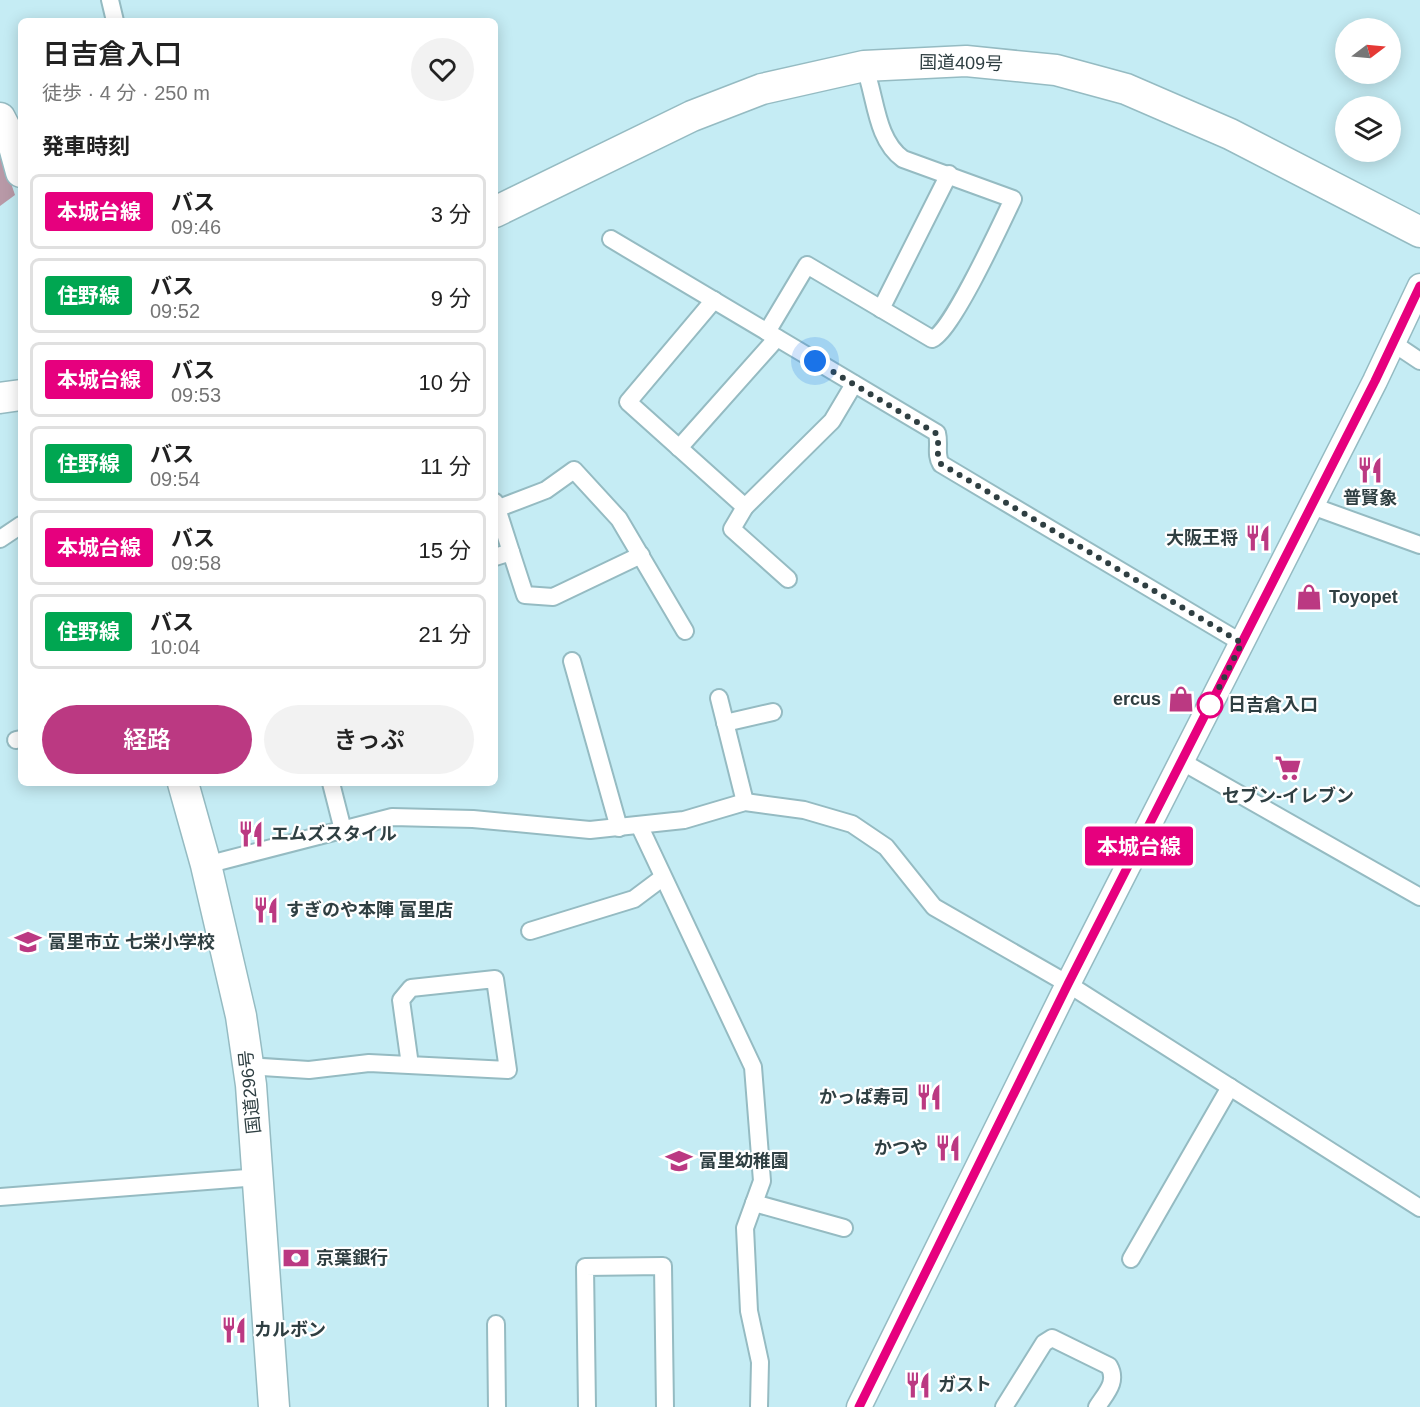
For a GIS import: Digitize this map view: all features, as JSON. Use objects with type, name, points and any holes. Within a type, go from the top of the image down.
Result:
[{"type":"highway","name":"国道409号","points":[[498,211],[726,102],[762,89],[864,66],[966,61],[1056,70],[1092,78],[1173,108],[1230,134],[1420,232]]},
{"type":"highway","points":[[0,118],[14,143],[18,160]]},
{"type":"highway","points":[[0,398],[18,395]]},
{"type":"highway","name":"国道296号","points":[[184,786],[206,865],[241,1016],[258,1177],[274,1407]]},
{"type":"main road","points":[[859,1407],[1068,984],[1312,506],[1420,286]]},
{"type":"street","points":[[110,0],[114,18]]},
{"type":"street","points":[[679,448],[772,335],[807,265],[932,339],[938,337],[955,313],[1000,226],[1013,199],[903,159],[893,152],[882,128],[872,86],[864,66]]},
{"type":"street","points":[[881,309],[949,174]]},
{"type":"street","points":[[611,239],[937,434],[939,441],[937,457],[941,464],[1242,643]]},
{"type":"street","points":[[714,300],[628,402],[745,507]]},
{"type":"street","points":[[1393,344],[1420,361]]},
{"type":"street","points":[[788,579],[732,529],[745,507],[832,421],[854,384]]},
{"type":"street","points":[[498,505],[546,490],[574,470],[619,519],[685,631]]},
{"type":"street","points":[[1312,506],[1420,545]]},
{"type":"street","points":[[498,513],[503,554],[525,595],[553,597],[641,555]]},
{"type":"street","points":[[0,539],[18,527]]},
{"type":"street","points":[[572,661],[619,828]]},
{"type":"street","points":[[718,698],[745,802]]},
{"type":"street","points":[[725,723],[773,712]]},
{"type":"street","points":[[1181,761],[1420,896]]},
{"type":"street","points":[[332,786],[343,830]]},
{"type":"street","points":[[206,865],[392,817],[473,819],[590,830],[684,819],[745,802],[804,810],[852,824],[886,847],[934,907],[1068,984],[1420,1208]]},
{"type":"street","points":[[639,825],[753,1067],[762,1180],[745,1228],[749,1311],[760,1362],[759,1407]]},
{"type":"street","points":[[530,931],[634,899],[662,878]]},
{"type":"street","points":[[248,1066],[309,1070],[369,1063],[508,1070],[495,979],[411,988],[401,1000],[410,1065]]},
{"type":"street","points":[[1131,1259],[1230,1087]]},
{"type":"street","points":[[0,1197],[258,1177]]},
{"type":"street","points":[[754,1203],[844,1228]]},
{"type":"street","points":[[587,1407],[585,1267],[663,1266],[665,1407]]},
{"type":"street","points":[[496,1324],[497,1407]]},
{"type":"street","points":[[1004,1407],[1044,1343],[1052,1338],[1109,1366],[1114,1374],[1113,1381],[1097,1407]]},
{"type":"shaded area","points":[[0,150],[15,195],[0,206]]},
{"type":"bus line","name":"本城台線","points":[[859,1407],[1068,984],[1375,381],[1420,286]]},
{"type":"place","name":"普賢象","points":[[1370,470]]},
{"type":"place","name":"大阪王将","points":[[1258,538]]},
{"type":"place","name":"Toyopet","points":[[1309,597]]},
{"type":"place","name":"ercus","points":[[1181,699]]},
{"type":"place","name":"日吉倉入口","points":[[1210,705]]},
{"type":"place","name":"セブン-イレブン","points":[[1288,768]]},
{"type":"place","name":"エムズスタイル","points":[[251,834]]},
{"type":"place","name":"すぎのや本陣 富里店","points":[[266,910]]},
{"type":"place","name":"富里市立 七栄小学校","points":[[28,942]]},
{"type":"place","name":"かっぱ寿司","points":[[929,1097]]},
{"type":"place","name":"かつや","points":[[948,1148]]},
{"type":"place","name":"富里幼稚園","points":[[679,1161]]},
{"type":"place","name":"京葉銀行","points":[[296,1258]]},
{"type":"place","name":"カルボン","points":[[234,1330]]},
{"type":"place","name":"ガスト","points":[[918,1385]]},
{"type":"route","points":[[815,361],[937,434],[939,441],[937,457],[941,464],[1242,643],[1210,705]]}]
